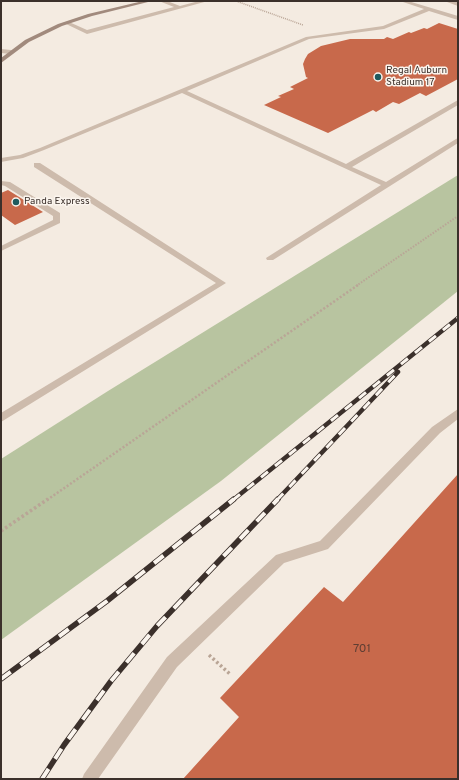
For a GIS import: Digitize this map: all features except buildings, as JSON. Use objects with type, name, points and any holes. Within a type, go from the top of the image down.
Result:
[{"type":"street","points":[[1,61],[11,52],[44,32],[67,23],[149,1]]},
{"type":"lane","points":[[162,1],[179,7]]},
{"type":"lane","points":[[67,23],[87,32],[205,1]]},
{"type":"lane","points":[[402,1],[458,18]]},
{"type":"lane","points":[[449,1],[458,4]]},
{"type":"lane","points":[[1,160],[21,157],[308,38],[384,27],[429,9]]},
{"type":"lane","points":[[1,51],[11,52]]},
{"type":"lane","points":[[181,90],[386,185]]},
{"type":"lane","points":[[346,167],[458,102]]},
{"type":"lane","points":[[270,258],[458,140]]},
{"type":"lane","points":[[1,418],[222,283],[37,165]]},
{"type":"lane","points":[[1,183],[7,184],[57,215],[57,221],[1,248]]},
{"type":"lane","points":[[89,779],[172,662],[280,559],[324,545],[436,430],[458,413]]},
{"type":"path","points":[[236,1],[318,31],[324,35]]},
{"type":"path","points":[[1,531],[458,216]]},
{"type":"path","points":[[209,655],[231,675]]},
{"type":"green space","points":[[458,175],[458,291],[221,481],[1,640],[1,459],[108,391]]},
{"type":"railway","points":[[233,500],[458,318]]},
{"type":"railway","points":[[277,500],[398,372]]},
{"type":"railway","points":[[1,679],[107,601],[234,499]]},
{"type":"railway","points":[[42,779],[64,745],[111,681],[157,626],[278,499]]},
{"type":"place","name":"Regal Auburn Stadium 17","points":[[378,77]]},
{"type":"place","name":"Panda Express","points":[[16,202]]}]
